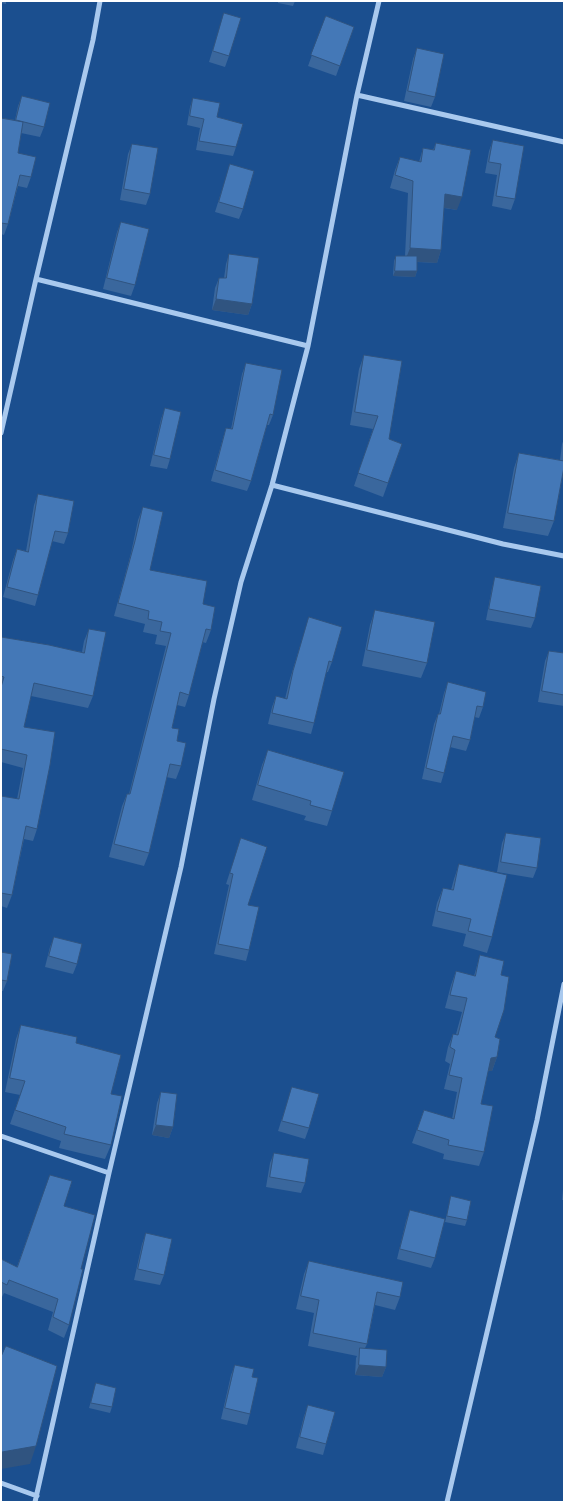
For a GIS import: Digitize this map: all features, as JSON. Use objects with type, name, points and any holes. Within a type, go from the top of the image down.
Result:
[{"type":"street","points":[[1,433],[91,50],[100,1]]},
{"type":"street","points":[[1,1483],[36,1499],[109,1173],[181,867],[214,699],[241,582],[272,485],[308,346],[379,1]]},
{"type":"street","points":[[358,96],[564,142]]},
{"type":"street","points":[[36,279],[308,346]]},
{"type":"street","points":[[272,485],[503,544],[564,556]]},
{"type":"street","points":[[447,1502],[537,1120],[564,984]]},
{"type":"street","points":[[1,1136],[109,1173]]},
{"type":"building","points":[[224,13],[241,18],[229,56],[213,51]]},
{"type":"building","points":[[326,16],[354,27],[340,66],[311,55]]},
{"type":"building","points":[[417,48],[444,54],[435,97],[408,91]]},
{"type":"building","points":[[22,96],[50,103],[44,127],[16,120]]},
{"type":"building","points":[[193,98],[220,103],[217,117],[243,124],[236,147],[199,141],[204,119],[190,116]]},
{"type":"building","points":[[1,118],[23,122],[18,153],[36,157],[31,177],[20,175],[8,224],[1,223]]},
{"type":"building","points":[[493,140],[524,146],[515,199],[496,196],[501,164],[489,162]]},
{"type":"building","points":[[436,143],[471,150],[462,197],[445,194],[441,250],[410,248],[413,181],[395,175],[400,157],[421,162],[423,148],[434,150]]},
{"type":"building","points":[[132,144],[158,148],[150,194],[124,189]]},
{"type":"building","points":[[230,164],[254,171],[243,209],[219,202]]},
{"type":"building","points":[[121,222],[149,229],[135,285],[107,278]]},
{"type":"building","points":[[229,254],[259,258],[252,304],[216,299],[219,278],[226,278]]},
{"type":"building","points":[[396,256],[417,256],[417,271],[395,271]]},
{"type":"building","points":[[364,355],[402,361],[389,439],[402,444],[388,483],[358,473],[378,416],[355,412]]},
{"type":"building","points":[[246,363],[282,370],[273,415],[270,414],[251,481],[215,470],[226,428],[232,429]]},
{"type":"building","points":[[165,408],[181,412],[170,459],[154,455]]},
{"type":"building","points":[[519,453],[564,461],[554,521],[508,513]]},
{"type":"building","points":[[38,494],[74,501],[68,533],[55,531],[38,595],[7,587],[17,549],[28,552]]},
{"type":"building","points":[[143,507],[163,512],[150,570],[207,581],[203,604],[215,607],[211,630],[206,629],[189,695],[180,692],[172,728],[179,729],[177,741],[186,743],[181,766],[170,764],[149,853],[114,844],[127,794],[130,794],[171,633],[160,631],[162,622],[148,619],[149,611],[118,603]]},
{"type":"building","points":[[495,577],[541,586],[535,618],[489,609]]},
{"type":"building","points":[[375,610],[435,622],[427,663],[367,650]]},
{"type":"building","points":[[309,617],[342,627],[332,662],[329,661],[314,723],[272,713],[276,696],[287,699]]},
{"type":"building","points":[[89,629],[106,632],[93,696],[34,683],[24,727],[55,732],[50,765],[37,829],[26,826],[12,895],[1,893],[1,796],[19,799],[27,755],[1,749],[1,687],[4,677],[1,676],[1,637],[84,653]]},
{"type":"building","points":[[549,651],[564,653],[564,695],[542,691]]},
{"type":"building","points":[[448,682],[486,692],[483,707],[477,706],[470,740],[453,736],[444,773],[426,768],[438,714],[440,714]]},
{"type":"building","points":[[268,750],[344,772],[332,811],[310,805],[311,801],[258,785]]},
{"type":"building","points":[[506,833],[541,838],[537,868],[501,862]]},
{"type":"building","points":[[241,838],[267,847],[248,905],[259,907],[249,950],[218,944],[233,874],[230,873]]},
{"type":"building","points":[[459,864],[507,875],[492,937],[468,931],[471,919],[437,911],[443,888],[453,890]]},
{"type":"building","points":[[54,937],[82,944],[77,964],[49,956]]},
{"type":"building","points":[[1,952],[12,954],[7,981],[1,980]]},
{"type":"building","points":[[480,955],[504,961],[501,975],[509,977],[504,1010],[495,1037],[500,1039],[497,1057],[491,1058],[481,1104],[493,1106],[484,1152],[448,1145],[449,1140],[417,1130],[424,1110],[454,1119],[462,1078],[449,1075],[455,1050],[450,1047],[453,1034],[458,1035],[467,998],[450,995],[456,971],[475,976]]},
{"type":"building","points":[[21,1025],[77,1037],[76,1043],[121,1055],[111,1094],[122,1096],[111,1145],[64,1134],[66,1127],[15,1110],[25,1081],[10,1078]]},
{"type":"building","points":[[292,1087],[319,1094],[309,1128],[282,1121]]},
{"type":"building","points":[[161,1092],[177,1094],[173,1127],[156,1125]]},
{"type":"building","points":[[274,1153],[309,1159],[305,1183],[270,1177]]},
{"type":"building","points":[[50,1175],[72,1181],[64,1206],[95,1215],[69,1325],[53,1317],[58,1299],[9,1280],[7,1285],[1,1282],[1,1259],[17,1267]]},
{"type":"building","points":[[451,1196],[471,1201],[467,1220],[447,1216]]},
{"type":"building","points":[[410,1210],[445,1219],[435,1258],[400,1249]]},
{"type":"building","points":[[146,1233],[172,1239],[164,1275],[138,1269]]},
{"type":"building","points":[[309,1261],[403,1282],[400,1297],[377,1292],[367,1344],[313,1333],[319,1300],[301,1296]]},
{"type":"building","points":[[6,1346],[57,1366],[36,1446],[1,1452],[1,1357]]},
{"type":"building","points":[[360,1348],[387,1350],[386,1367],[359,1365]]},
{"type":"building","points":[[235,1365],[254,1369],[252,1377],[258,1378],[250,1414],[225,1408]]},
{"type":"building","points":[[96,1383],[116,1388],[112,1407],[91,1403]]},
{"type":"building","points":[[308,1405],[335,1412],[326,1444],[300,1437]]}]
